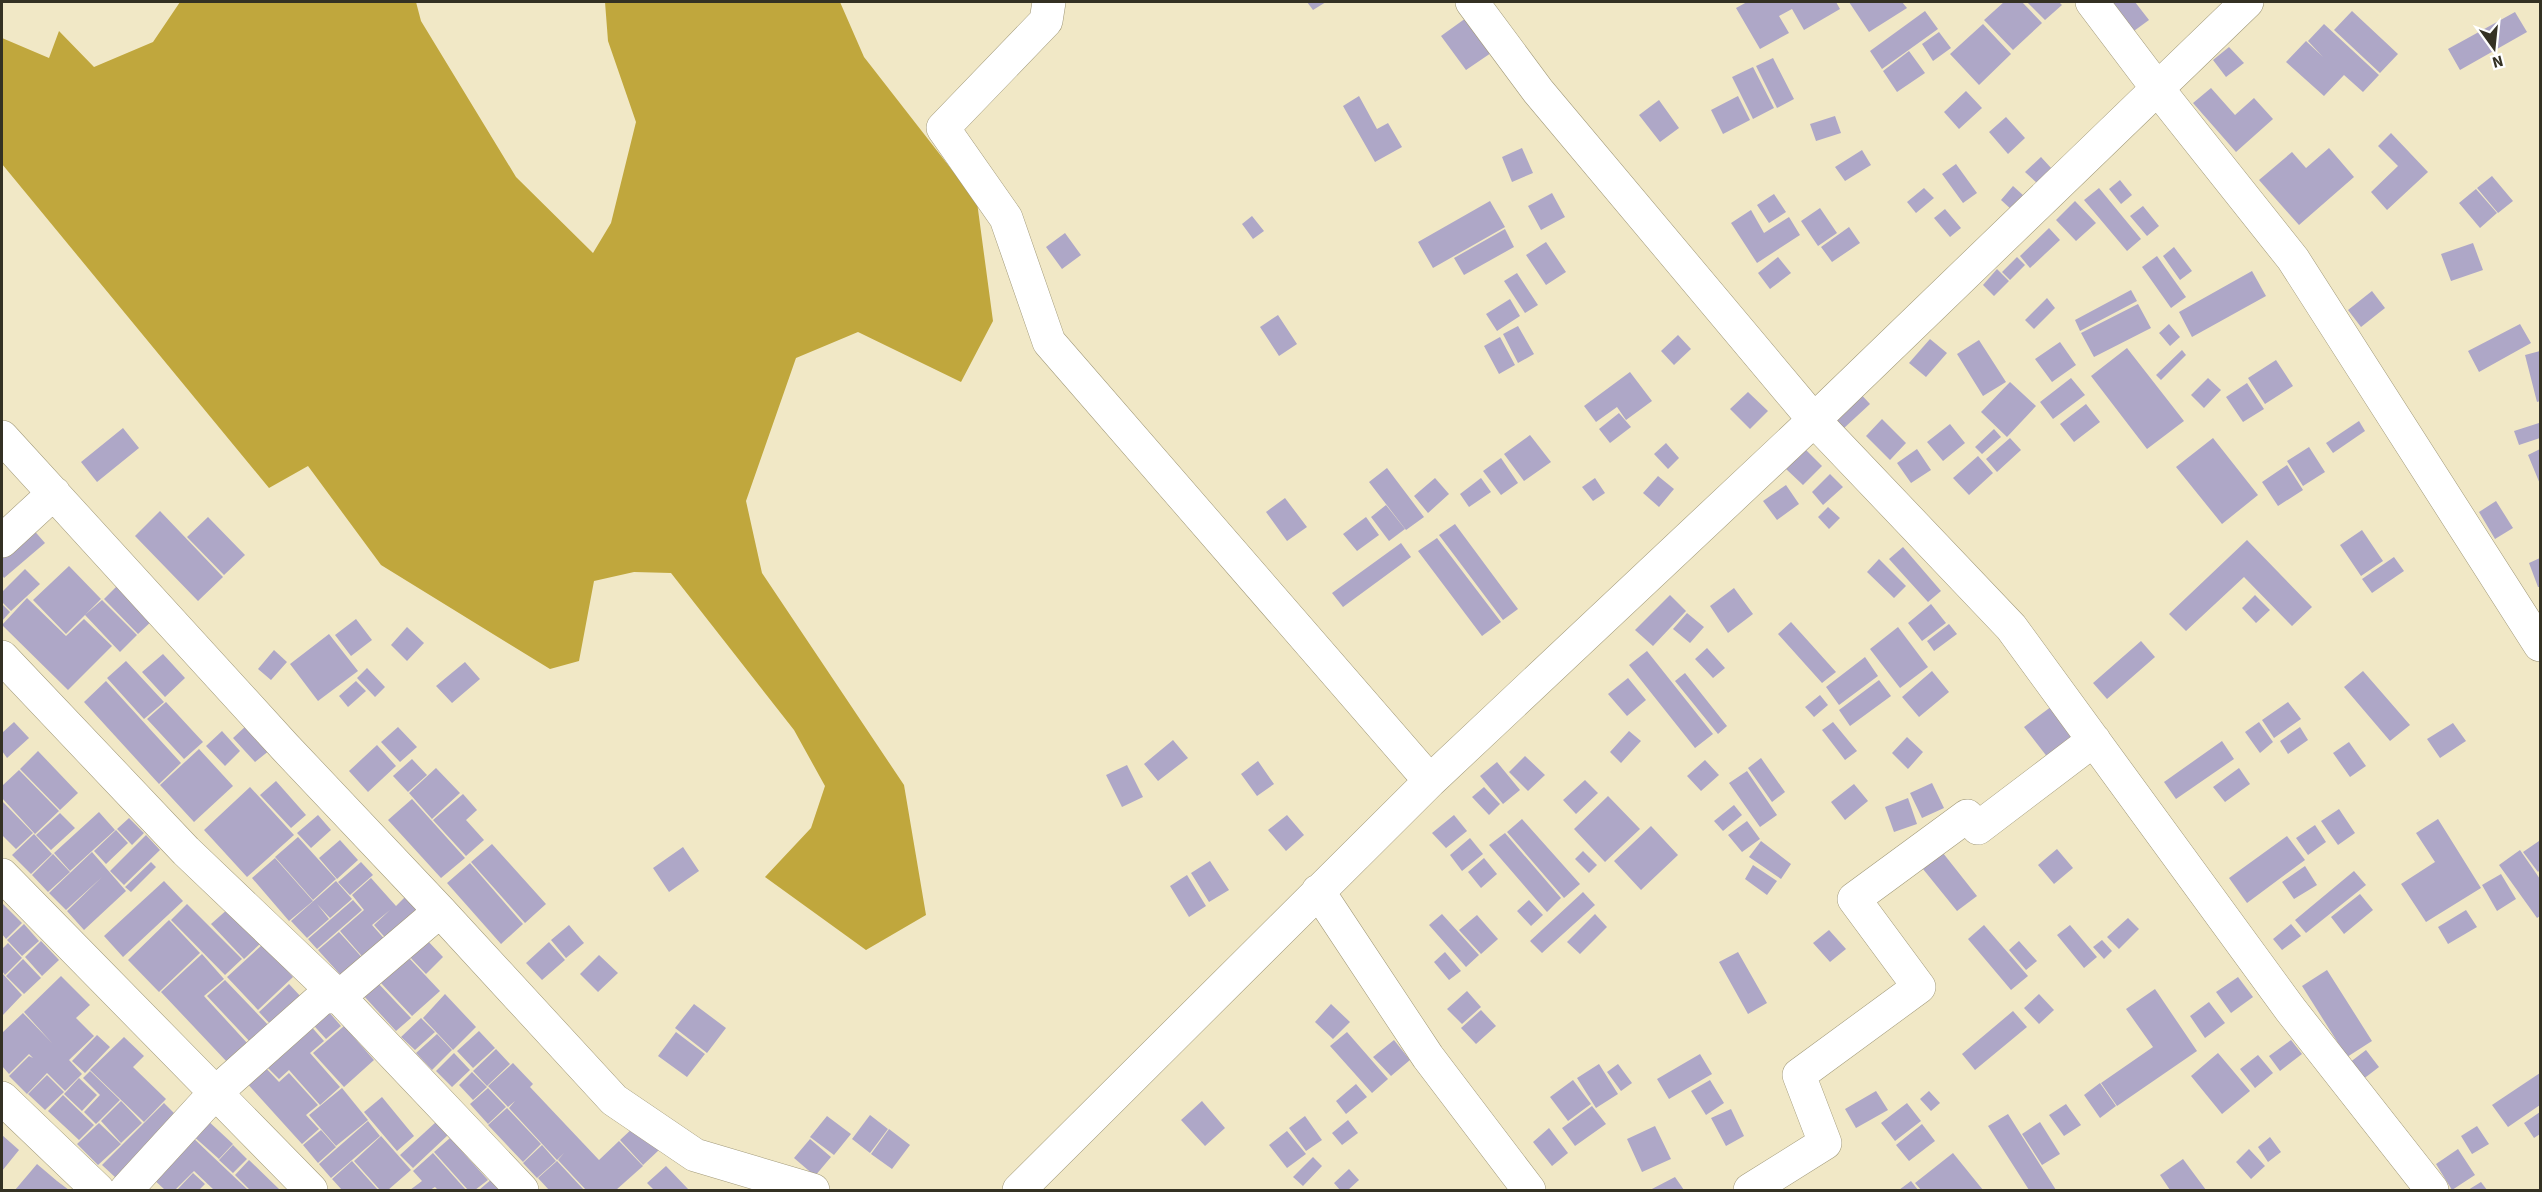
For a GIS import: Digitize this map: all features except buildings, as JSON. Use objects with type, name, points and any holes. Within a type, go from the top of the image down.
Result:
[{"type":"street","points":[[1049,2],[1046,21],[943,128],[1006,218],[1049,342],[1430,781]]},
{"type":"street","points":[[1472,2],[1538,91],[1814,420],[2011,627],[2290,1009],[2432,1191]]},
{"type":"street","points":[[2092,2],[2293,259],[2541,645]]},
{"type":"street","points":[[1019,1191],[1430,781],[1814,420],[2247,2]]},
{"type":"street","points":[[2,436],[285,747],[614,1100],[695,1155],[813,1191]]},
{"type":"street","points":[[2,541],[54,494]]},
{"type":"street","points":[[2,657],[186,851],[339,998],[522,1191]]},
{"type":"street","points":[[1749,1191],[1825,1143],[1799,1075],[1919,987],[1854,899],[1967,816],[1978,828],[2094,740]]},
{"type":"street","points":[[2,875],[311,1191]]},
{"type":"street","points":[[1318,891],[1428,1057],[1529,1191]]},
{"type":"street","points":[[126,1191],[214,1094],[314,1003],[323,997],[339,998],[440,911]]},
{"type":"street","points":[[2,1098],[98,1191]]},
{"type":"shaded area","points":[[180,2],[416,2],[421,21],[516,177],[593,253],[611,223],[636,122],[608,41],[605,2],[840,2],[864,57],[977,202],[993,321],[961,382],[858,332],[796,358],[746,501],[762,573],[904,785],[926,915],[866,950],[765,877],[811,828],[825,786],[794,730],[671,573],[634,572],[594,581],[579,661],[550,669],[381,565],[308,466],[269,488],[2,164],[2,38],[49,58],[59,31],[94,67],[153,42]]}]
